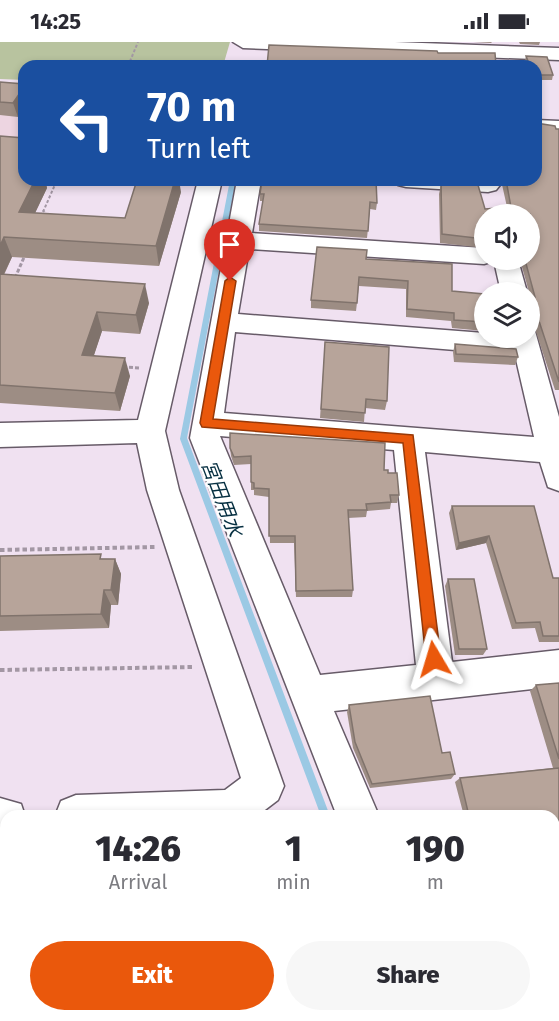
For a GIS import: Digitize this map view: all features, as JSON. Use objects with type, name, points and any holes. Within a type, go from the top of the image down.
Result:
[{"type":"street","points":[[256,45],[402,57],[465,46],[559,54]]},
{"type":"street","points":[[542,126],[559,127]]},
{"type":"street","points":[[209,186],[150,431],[163,490],[264,786],[231,810]]},
{"type":"street","points":[[248,186],[205,438],[355,810]]},
{"type":"street","points":[[456,186],[490,190]]},
{"type":"street","points":[[238,240],[474,255]]},
{"type":"street","points":[[223,322],[474,339]]},
{"type":"street","points":[[206,423],[408,439],[557,460],[528,348]]},
{"type":"street","points":[[0,435],[150,431]]},
{"type":"street","points":[[408,439],[436,681]]},
{"type":"street","points":[[309,695],[559,668]]},
{"type":"path","points":[[130,60],[138,42]]},
{"type":"path","points":[[37,226],[54,186]]},
{"type":"path","points":[[11,286],[26,253]]},
{"type":"path","points":[[117,366],[164,370]]},
{"type":"path","points":[[0,550],[182,546]]},
{"type":"path","points":[[0,670],[223,666]]},
{"type":"shaded area","points":[[0,94],[18,95],[18,156],[0,154]]},
{"type":"green space","points":[[0,42],[230,42],[225,60],[18,60],[18,80],[0,79]]},
{"type":"water","points":[[229,186],[235,186],[187,438],[328,810],[319,810],[180,439]]},
{"type":"building","points":[[269,45],[437,51],[438,53],[495,53],[496,60],[268,60]]},
{"type":"building","points":[[526,56],[547,57],[553,75],[542,75],[542,60],[528,60]]},
{"type":"building","points":[[0,82],[18,84],[18,96],[13,103],[0,102]]},
{"type":"building","points":[[542,124],[559,129],[559,382],[540,324],[540,282],[531,282],[528,270],[540,270],[540,204],[510,204],[507,186],[542,186]]},
{"type":"building","points":[[0,136],[18,138],[18,186],[32,186],[19,212],[125,218],[135,186],[173,186],[156,246],[4,237],[0,246]]},
{"type":"building","points":[[261,186],[376,186],[377,203],[370,202],[368,231],[259,224],[264,194],[260,194]]},
{"type":"building","points":[[441,186],[478,186],[484,204],[474,204],[474,238],[442,234]]},
{"type":"building","points":[[317,247],[367,250],[366,259],[452,264],[452,291],[474,293],[474,321],[454,320],[454,313],[407,309],[408,281],[359,277],[357,303],[311,300]]},
{"type":"building","points":[[0,274],[145,284],[136,315],[97,312],[82,355],[125,358],[115,393],[0,385]]},
{"type":"building","points":[[325,342],[389,347],[387,401],[366,399],[365,413],[321,409]]},
{"type":"building","points":[[455,344],[474,346],[474,348],[516,349],[518,357],[456,354]]},
{"type":"building","points":[[230,433],[385,443],[384,470],[388,470],[388,473],[397,473],[399,495],[390,495],[391,502],[366,504],[367,510],[348,510],[353,590],[296,591],[295,536],[269,536],[269,489],[254,488],[254,483],[251,482],[251,456],[234,457],[230,448]]},
{"type":"building","points":[[452,506],[534,506],[553,578],[559,578],[559,636],[543,636],[540,622],[516,623],[489,536],[459,543]]},
{"type":"building","points":[[101,554],[100,559],[115,559],[111,590],[104,590],[101,614],[0,616],[0,556]]},
{"type":"building","points":[[448,579],[474,579],[487,649],[459,649]]},
{"type":"building","points":[[559,683],[559,759],[536,685]]},
{"type":"building","points":[[430,696],[442,753],[450,752],[455,774],[372,784],[355,742],[349,705]]},
{"type":"building","points":[[559,768],[559,810],[468,810],[460,778]]},
{"type":"route","points":[[230,281],[206,423],[408,439],[434,659]]},
{"type":"water label","name":"宮田用水","points":[[222,498]]}]
